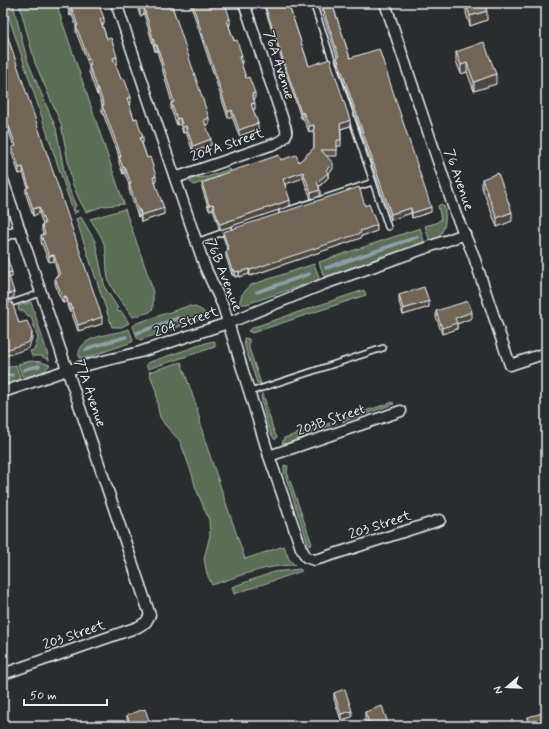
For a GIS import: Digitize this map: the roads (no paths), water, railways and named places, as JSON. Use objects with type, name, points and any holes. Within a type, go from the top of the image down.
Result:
[{"type":"street","name":"76B Avenue","points":[[116,3],[196,242],[205,267],[221,301],[269,456],[301,548],[306,557]]},
{"type":"street","name":"76A Avenue","points":[[244,3],[282,117],[286,137]]},
{"type":"street","name":"76 Avenue","points":[[385,3],[456,215],[473,254],[510,365],[546,353]]},
{"type":"street","name":"204A Street","points":[[175,178],[274,144],[286,137]]},
{"type":"street","name":"77A Avenue","points":[[3,180],[150,615]]},
{"type":"street","points":[[3,236],[20,230]]},
{"type":"street","name":"204 Street","points":[[3,392],[67,370],[140,352],[228,323],[324,284],[465,234]]},
{"type":"street","name":"203B Street","points":[[269,456],[401,411]]},
{"type":"street","name":"203 Street","points":[[306,557],[314,560],[322,558],[440,520]]},
{"type":"street","name":"203 Street","points":[[3,674],[138,628],[146,622],[150,615]]},
{"type":"lane","points":[[313,3],[388,227]]},
{"type":"lane","points":[[278,214],[373,182]]},
{"type":"lane","points":[[196,242],[235,228]]},
{"type":"lane","points":[[3,306],[41,293]]},
{"type":"lane","points":[[250,392],[383,348]]},
{"type":"waterway","points":[[326,268],[417,237]]},
{"type":"waterway","points":[[257,292],[309,274]]},
{"type":"waterway","points":[[137,333],[178,318]]},
{"type":"waterway","points":[[86,350],[91,347],[126,337]]},
{"type":"waterway","points":[[24,370],[39,366]]},
{"type":"waterway","points":[[3,376],[12,375]]}]
